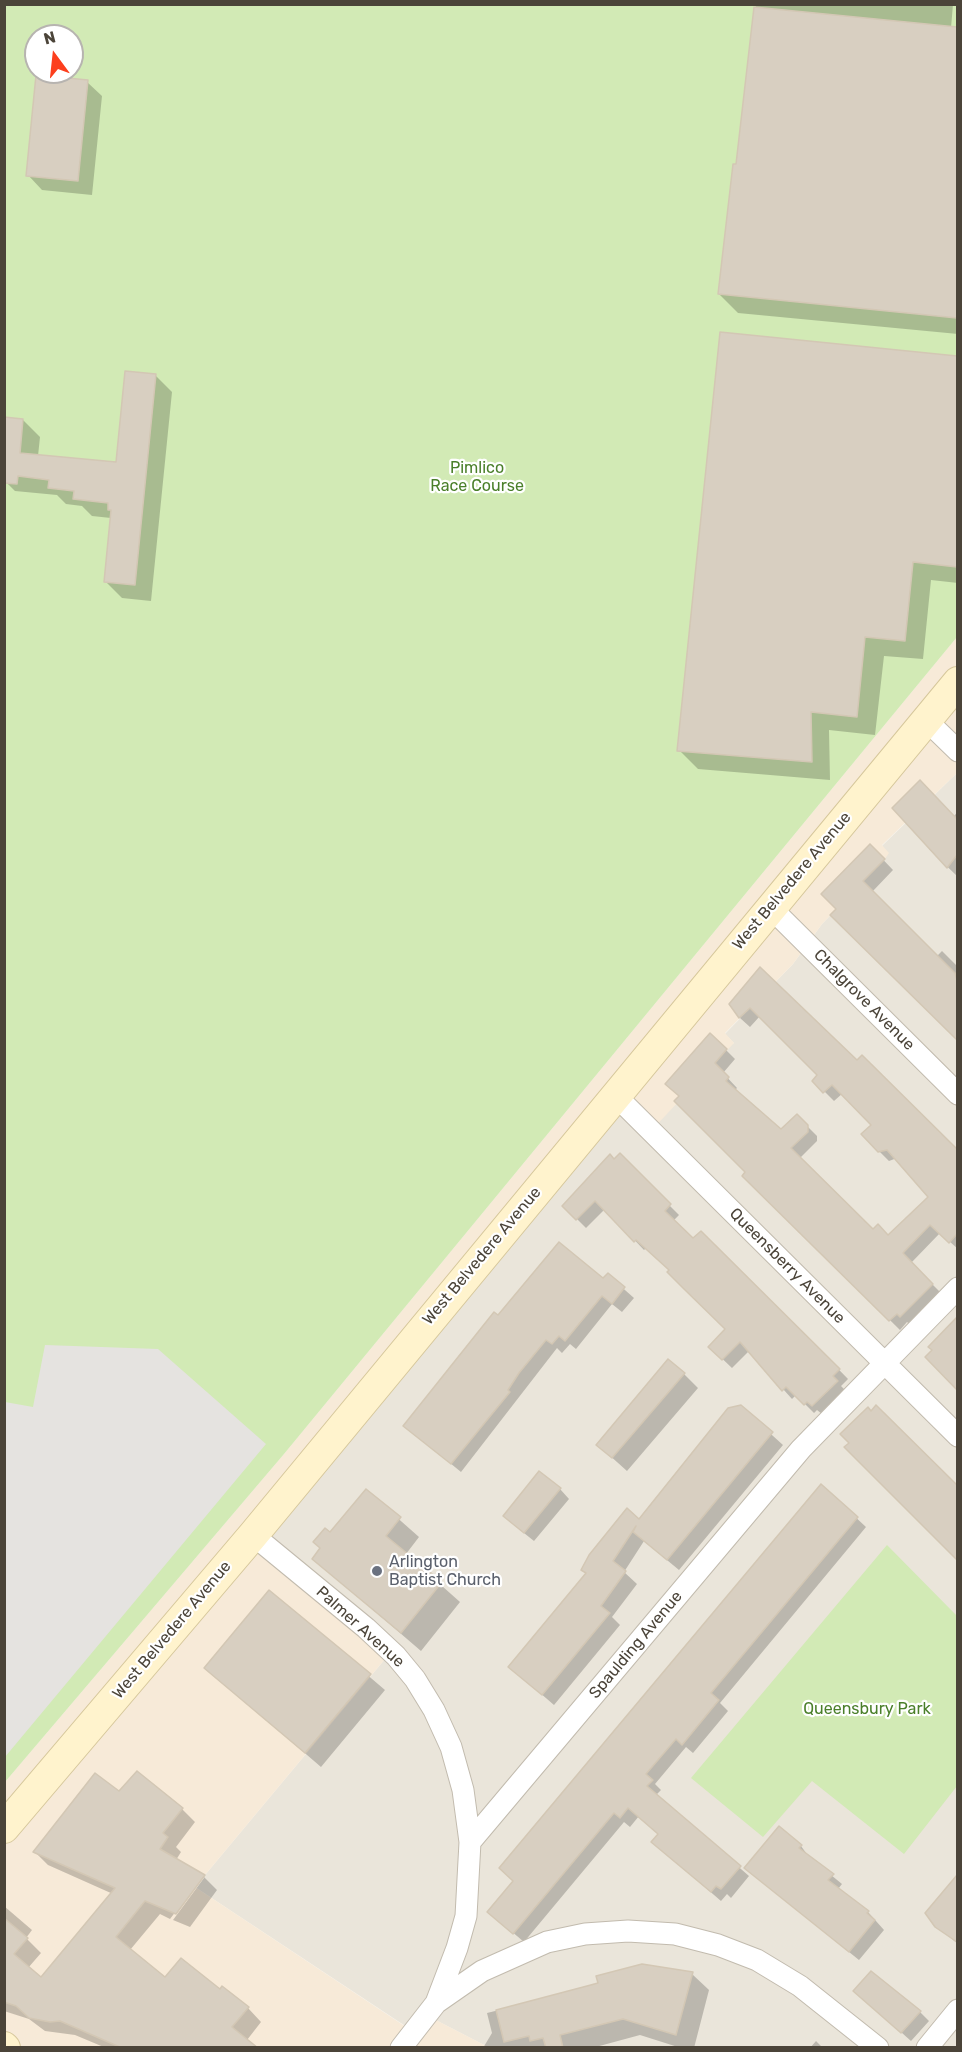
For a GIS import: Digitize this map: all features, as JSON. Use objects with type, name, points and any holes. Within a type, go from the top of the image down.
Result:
[{"type":"main road","name":"West Belvedere Avenue","points":[[4,1828],[253,1535],[957,682]]},
{"type":"street","points":[[926,720],[957,751]]},
{"type":"street","name":"Chalgrove Avenue","points":[[770,907],[957,1094]]},
{"type":"street","name":"Queensberry Avenue","points":[[615,1095],[957,1436]]},
{"type":"street","name":"Spaulding Avenue","points":[[470,1842],[801,1449],[957,1288]]},
{"type":"street","name":"Palmer Avenue","points":[[253,1535],[366,1628],[396,1656],[415,1679],[434,1710],[451,1747],[463,1790],[470,1842]]},
{"type":"street","points":[[401,2048],[436,2003],[457,1948],[466,1916],[470,1842]]},
{"type":"street","points":[[436,2003],[482,1971],[547,1942],[585,1934],[618,1932],[675,1934],[718,1945],[757,1960],[800,1986],[878,2048]]},
{"type":"street","points":[[927,2048],[957,2010]]},
{"type":"shaded area","points":[[957,637],[957,773],[882,845],[889,853],[885,859],[822,924],[793,964],[725,1033],[734,1043],[649,1133],[614,1099],[251,1537],[390,1653],[195,1887],[412,2031],[426,2015],[488,2047],[5,2048],[5,1782],[284,1454]]},
{"type":"shaded area","points":[[957,773],[957,2047],[488,2047],[426,2015],[413,2031],[195,1887],[390,1653],[250,1537],[614,1099],[734,1043],[725,1034],[793,964],[822,924],[885,859],[882,846]]},
{"type":"shaded area","points":[[45,1345],[158,1349],[266,1444],[5,1757],[5,1402],[33,1407]]},
{"type":"green space","name":"Pimlico Race Course","points":[[4,5],[958,5],[957,637],[284,1454],[5,1782]]},
{"type":"green space","name":"Queensbury Park","points":[[887,1545],[957,1616],[957,1786],[904,1854],[812,1781],[763,1837],[691,1778]]},
{"type":"building","points":[[754,7],[957,27],[957,318],[718,294]]},
{"type":"building","points":[[84,80],[88,80],[78,181],[26,176],[35,84],[84,84]]},
{"type":"building","points":[[720,332],[957,356],[957,567],[913,562],[905,641],[865,637],[857,717],[811,712],[812,762],[677,751]]},
{"type":"building","points":[[125,371],[156,374],[135,585],[104,582],[111,510],[108,510],[108,503],[73,499],[74,491],[48,488],[49,480],[18,476],[17,484],[4,483],[4,417],[23,419],[20,453],[116,462]]},
{"type":"building","points":[[920,780],[957,819],[957,855],[947,868],[892,808]]},
{"type":"building","points":[[870,844],[885,859],[863,881],[955,973],[957,1040],[830,915],[836,909],[821,894]]},
{"type":"building","points":[[760,967],[857,1060],[862,1055],[957,1149],[957,1234],[949,1243],[930,1225],[903,1253],[933,1284],[900,1317],[897,1314],[889,1321],[742,1176],[745,1172],[674,1101],[679,1096],[665,1084],[710,1033],[727,1049],[715,1063],[729,1077],[726,1081],[781,1129],[797,1114],[808,1125],[808,1132],[791,1148],[873,1229],[878,1224],[888,1235],[928,1197],[887,1150],[878,1152],[861,1134],[871,1125],[832,1085],[823,1093],[812,1081],[817,1075],[750,1008],[739,1018],[729,1004]]},
{"type":"building","points":[[620,1153],[671,1204],[665,1211],[693,1238],[701,1231],[840,1369],[833,1376],[838,1381],[812,1406],[807,1402],[804,1405],[786,1387],[782,1391],[740,1342],[722,1360],[708,1347],[725,1329],[667,1272],[669,1270],[636,1240],[634,1242],[595,1201],[576,1220],[562,1206],[610,1154],[614,1159]]},
{"type":"building","points":[[559,1242],[603,1278],[608,1273],[625,1287],[612,1304],[602,1296],[565,1341],[559,1336],[552,1344],[546,1340],[519,1373],[508,1390],[510,1392],[451,1464],[403,1426],[494,1312],[498,1315]]},
{"type":"building","points":[[957,1317],[957,1390],[925,1357],[932,1350],[928,1347]]},
{"type":"building","points":[[668,1359],[685,1373],[612,1458],[596,1445]]},
{"type":"building","points":[[741,1405],[773,1432],[667,1560],[633,1532],[636,1526],[613,1561],[626,1571],[601,1606],[610,1613],[542,1695],[508,1667],[586,1573],[581,1570],[589,1555],[627,1508],[639,1519],[728,1408]]},
{"type":"building","points":[[876,1405],[957,1485],[957,1560],[844,1447],[849,1443],[840,1434],[868,1407],[871,1411]]},
{"type":"building","points":[[539,1471],[561,1488],[524,1533],[503,1516]]},
{"type":"building","points":[[821,1484],[858,1517],[711,1693],[719,1700],[682,1745],[676,1739],[646,1774],[653,1780],[647,1786],[741,1866],[721,1889],[716,1886],[711,1892],[651,1842],[658,1834],[628,1808],[620,1818],[614,1813],[513,1934],[487,1912],[513,1881],[499,1868]]},
{"type":"building","name":"Arlington Baptist Church","points":[[366,1489],[401,1517],[386,1536],[442,1582],[401,1633],[312,1559],[320,1548],[313,1542],[325,1528],[330,1532]]},
{"type":"building","points":[[269,1590],[371,1674],[305,1753],[204,1668]]},
{"type":"building","points":[[137,1771],[183,1808],[163,1833],[168,1837],[160,1849],[205,1875],[176,1914],[145,1901],[116,1937],[165,1977],[181,1958],[220,1989],[222,1986],[249,2007],[232,2027],[258,2048],[122,2048],[60,2021],[50,2022],[29,2018],[16,2006],[4,2002],[4,1918],[28,1938],[14,1954],[41,1977],[115,1888],[33,1852],[95,1773],[119,1791]]},
{"type":"building","points":[[779,1826],[802,1845],[799,1848],[834,1874],[828,1880],[869,1911],[867,1913],[875,1920],[849,1952],[744,1868]]},
{"type":"building","points":[[957,1875],[957,1942],[935,1927],[925,1913]]},
{"type":"building","points":[[642,1964],[693,1972],[676,2035],[623,2019],[560,2035],[563,2048],[546,2048],[543,2038],[530,2041],[529,2036],[504,2042],[496,2010],[598,1983],[596,1976]]},
{"type":"building","points":[[871,1971],[921,2011],[901,2033],[853,1991]]},
{"type":"place","name":"Arlington Baptist Church","points":[[377,1571]]}]
